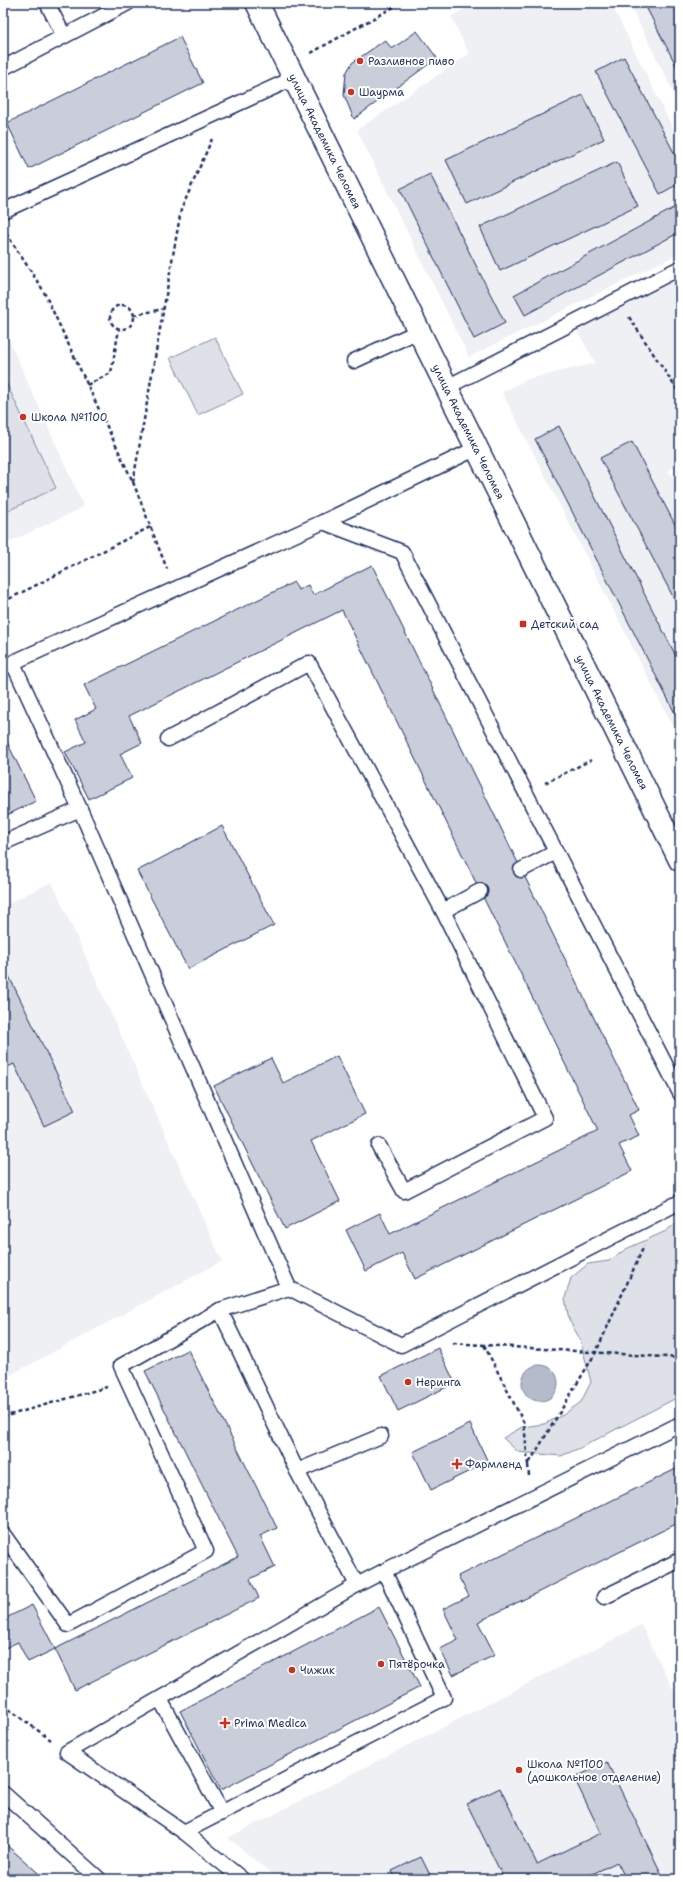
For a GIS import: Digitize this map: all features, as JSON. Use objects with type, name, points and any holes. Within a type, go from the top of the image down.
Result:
[{"type":"street","name":"улица Академика Челомея","points":[[257,3],[680,860]]},
{"type":"lane","points":[[47,3],[64,36]]},
{"type":"lane","points":[[3,68],[128,3]]},
{"type":"lane","points":[[3,211],[294,78]]},
{"type":"lane","points":[[447,387],[680,268]]},
{"type":"lane","points":[[354,361],[419,331]]},
{"type":"lane","points":[[477,448],[323,522],[8,665],[80,809],[289,1288],[401,1345],[680,1202]]},
{"type":"lane","points":[[323,522],[402,552],[680,1093]]},
{"type":"lane","points":[[168,739],[309,664],[443,911],[545,1118],[404,1191],[379,1146]]},
{"type":"lane","points":[[3,843],[80,809]]},
{"type":"lane","points":[[521,870],[556,852]]},
{"type":"lane","points":[[443,911],[480,891]]},
{"type":"lane","points":[[3,1534],[68,1625],[206,1551],[121,1366],[220,1310],[289,1288]]},
{"type":"lane","points":[[220,1310],[297,1470],[357,1585]]},
{"type":"lane","points":[[242,1879],[184,1832],[67,1752],[357,1585],[680,1424]]},
{"type":"lane","points":[[297,1470],[381,1436]]},
{"type":"lane","points":[[604,1597],[680,1560]]},
{"type":"lane","points":[[184,1832],[444,1698],[384,1571]]},
{"type":"lane","points":[[160,1699],[222,1813]]},
{"type":"lane","points":[[3,1793],[99,1879]]},
{"type":"path","points":[[304,57],[401,3]]},
{"type":"path","points":[[133,482],[181,210],[224,110]]},
{"type":"path","points":[[3,228],[43,290],[133,482],[175,589]]},
{"type":"path","points":[[618,300],[680,394]]},
{"type":"path","points":[[120,305],[127,306],[134,315],[130,326],[124,329],[119,329],[113,325],[110,319],[110,314],[114,308],[120,305]]},
{"type":"path","points":[[134,315],[163,309]]},
{"type":"path","points":[[87,385],[111,373],[119,329]]},
{"type":"path","points":[[3,602],[150,527]]},
{"type":"path","points":[[545,783],[591,760]]},
{"type":"path","points":[[528,1465],[596,1352],[659,1213]]},
{"type":"path","points":[[450,1343],[680,1358]]},
{"type":"path","points":[[484,1345],[524,1423],[530,1498]]},
{"type":"path","points":[[3,1417],[128,1381]]},
{"type":"path","points":[[3,1705],[67,1752]]},
{"type":"shaded area","points":[[478,3],[611,3],[680,143],[680,253],[469,357],[357,130],[469,54],[451,16]]},
{"type":"shaded area","points":[[629,3],[680,3],[680,105]]},
{"type":"shaded area","points":[[680,258],[680,464],[668,471],[680,484],[680,740],[502,392],[528,379],[596,363],[568,316]]},
{"type":"shaded area","name":"Школа №1100","points":[[3,327],[84,507],[3,545]]},
{"type":"shaded area","points":[[215,337],[243,394],[198,415],[170,358]]},
{"type":"shaded area","points":[[3,376],[56,488],[3,513]]},
{"type":"shaded area","points":[[52,882],[222,1261],[3,1379],[3,906]]},
{"type":"shaded area","points":[[680,1220],[680,1396],[580,1448],[561,1456],[518,1452],[503,1438],[522,1427],[544,1424],[563,1415],[581,1402],[591,1382],[580,1339],[569,1320],[565,1298],[571,1278],[588,1264],[609,1261],[626,1249],[666,1231]]},
{"type":"shaded area","name":"Школа №1100 (дошкольное отделение)","points":[[641,1625],[680,1703],[680,1879],[278,1879],[228,1838]]},
{"type":"water","points":[[540,1365],[550,1368],[555,1373],[558,1383],[555,1393],[550,1398],[540,1401],[530,1398],[525,1393],[522,1383],[525,1373],[530,1368]]},
{"type":"building","points":[[644,3],[680,3],[680,73]]},
{"type":"building","points":[[417,31],[437,58],[354,119],[344,95],[346,73],[352,63],[385,40],[392,49]]},
{"type":"building","points":[[180,37],[203,83],[29,169],[7,123]]},
{"type":"building","points":[[624,57],[680,164],[680,183],[660,194],[596,72]]},
{"type":"building","points":[[583,95],[604,139],[467,204],[446,160]]},
{"type":"building","points":[[617,162],[638,206],[500,271],[480,227]]},
{"type":"building","points":[[430,174],[505,323],[474,339],[400,189]]},
{"type":"building","points":[[674,208],[680,218],[680,232],[525,315],[514,295]]},
{"type":"building","points":[[559,426],[680,664],[680,723],[535,439]]},
{"type":"building","points":[[632,442],[680,534],[680,610],[600,458]]},
{"type":"building","points":[[372,565],[639,1110],[629,1115],[639,1136],[619,1145],[632,1171],[415,1279],[402,1253],[366,1271],[346,1230],[380,1213],[390,1234],[598,1131],[342,610],[129,716],[142,743],[120,754],[132,778],[89,799],[65,752],[86,742],[75,720],[96,709],[84,685],[294,582],[298,590],[308,585],[313,595]]},
{"type":"building","points":[[3,734],[36,801],[3,817]]},
{"type":"building","points":[[222,826],[274,925],[188,969],[137,871]]},
{"type":"building","points":[[3,964],[75,1111],[44,1126],[14,1064],[3,1069]]},
{"type":"building","points":[[337,1056],[365,1114],[311,1141],[340,1201],[285,1229],[214,1086],[271,1058],[283,1083]]},
{"type":"building","points":[[438,1348],[455,1383],[398,1411],[381,1376]]},
{"type":"building","points":[[188,1350],[277,1528],[260,1536],[275,1567],[250,1579],[259,1598],[75,1690],[55,1649],[238,1557],[145,1371]]},
{"type":"building","points":[[470,1424],[488,1462],[431,1490],[413,1452]]},
{"type":"building","points":[[680,1467],[680,1522],[478,1622],[495,1655],[453,1675],[440,1649],[458,1640],[443,1609],[469,1596],[458,1576]]},
{"type":"building","points":[[32,1605],[55,1649],[28,1662],[18,1642],[3,1649],[3,1612],[6,1618]]},
{"type":"building","points":[[379,1607],[420,1687],[221,1790],[180,1711]]},
{"type":"building","points":[[607,1762],[664,1879],[626,1879],[617,1862],[582,1879],[504,1879],[467,1804],[500,1788],[537,1864],[601,1833],[574,1778]]},
{"type":"building","points":[[3,1842],[45,1879],[3,1879]]},
{"type":"building","points":[[421,1857],[432,1879],[396,1879],[392,1871]]},
{"type":"place","name":"Разливное пиво","points":[[360,61]]},
{"type":"place","name":"Шаурма","points":[[351,92]]},
{"type":"place","name":"Школа №1100","points":[[23,417]]},
{"type":"place","name":"Детский сад","points":[[523,624]]},
{"type":"place","name":"Неринга","points":[[408,1382]]},
{"type":"place","name":"Фармленд","points":[[457,1464]]},
{"type":"place","name":"Пятёрочка","points":[[381,1664]]},
{"type":"place","name":"Чижик","points":[[292,1670]]},
{"type":"place","name":"Prima Medica","points":[[225,1723]]},
{"type":"place","name":"Школа №1100 (дошкольное отделение)","points":[[519,1770]]}]
